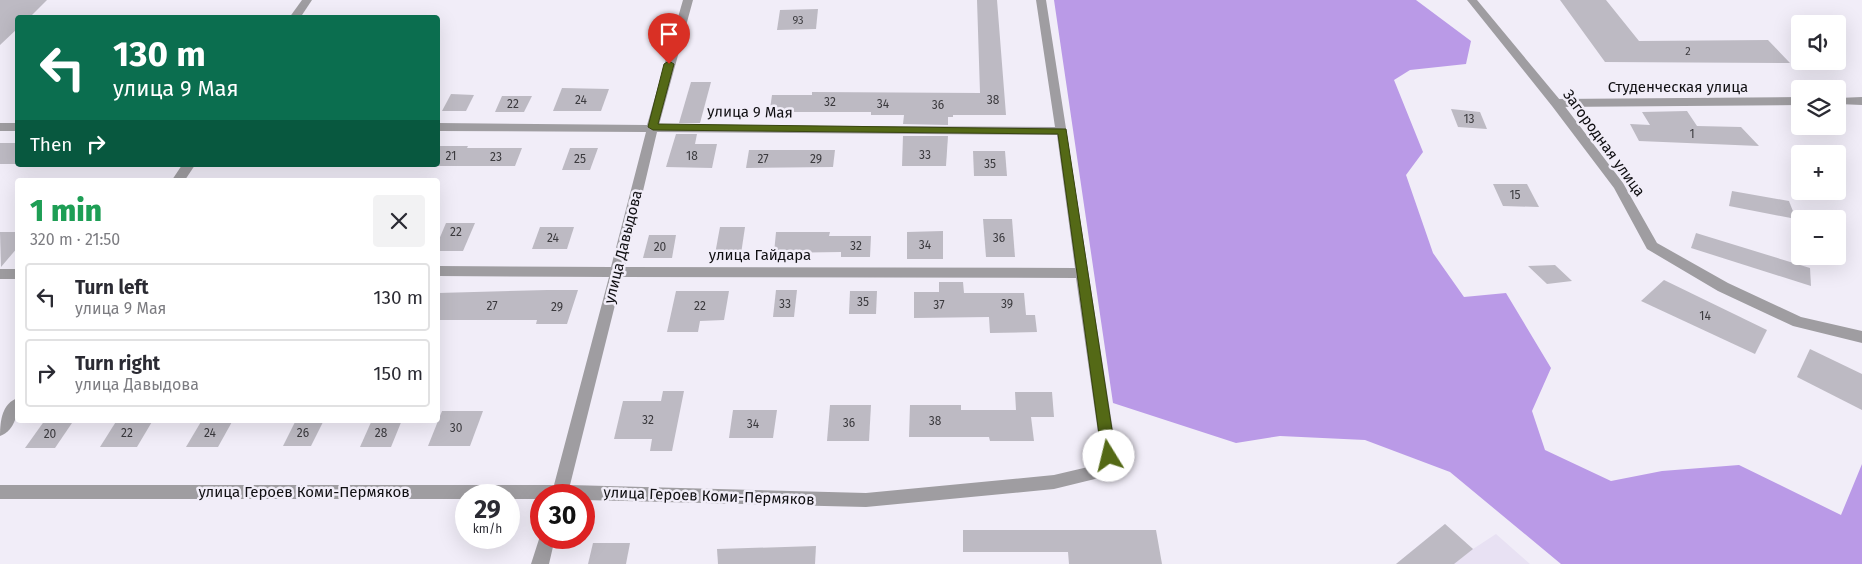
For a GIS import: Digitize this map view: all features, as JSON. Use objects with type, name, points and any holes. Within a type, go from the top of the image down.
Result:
[{"type":"street","points":[[296,15],[307,0]]},
{"type":"street","name":"улица Давыдова","points":[[563,484],[587,397],[653,127],[688,0]]},
{"type":"street","points":[[1041,0],[1083,273]]},
{"type":"street","name":"Загородная улица","points":[[1472,0],[1556,103],[1619,186],[1652,246],[1723,287],[1798,322],[1862,337]]},
{"type":"street","name":"Студенческая улица","points":[[1556,103],[1791,101]]},
{"type":"street","points":[[1846,101],[1862,101]]},
{"type":"street","points":[[0,126],[15,126]]},
{"type":"street","name":"улица 9 Мая","points":[[440,127],[1062,131]]},
{"type":"street","points":[[179,178],[188,167]]},
{"type":"street","name":"улица Гайдара","points":[[440,271],[1083,273]]},
{"type":"street","name":"улица Героев Коми-Пермяков","points":[[595,495],[866,500],[1054,482],[1093,473],[1109,456],[1083,273]]},
{"type":"street","points":[[0,274],[15,274]]},
{"type":"street","points":[[0,429],[15,408]]},
{"type":"street","name":"улица Героев Коми-Пермяков","points":[[0,492],[530,494]]},
{"type":"street","points":[[540,564],[544,549]]},
{"type":"shaded area","points":[[1054,0],[1416,0],[1471,41],[1466,64],[1410,70],[1394,80],[1423,152],[1406,175],[1433,253],[1464,297],[1506,293],[1551,368],[1532,411],[1545,450],[1611,481],[1662,471],[1739,465],[1841,515],[1862,464],[1862,564],[1561,564],[1450,472],[1365,440],[1280,436],[1236,443],[1113,403]]},
{"type":"shaded area","points":[[1445,524],[1473,549],[1496,534],[1530,564],[1396,564]]},
{"type":"building","points":[[0,0],[47,0],[32,15],[15,15],[15,31],[0,45]]},
{"type":"building","points":[[977,0],[997,0],[1006,115],[953,115],[953,117],[948,117],[948,125],[903,124],[904,115],[871,115],[871,112],[791,112],[790,116],[769,116],[772,95],[812,95],[812,92],[980,93]]},
{"type":"building","points":[[1560,0],[1606,0],[1639,41],[1768,40],[1790,63],[1605,62]]},
{"type":"building","points":[[818,9],[816,29],[777,30],[780,10]]},
{"type":"building","points":[[691,82],[711,82],[700,123],[679,123]]},
{"type":"building","points":[[562,88],[609,89],[601,111],[553,111]]},
{"type":"building","points":[[451,94],[474,95],[466,111],[442,111]]},
{"type":"building","points":[[502,96],[532,96],[524,112],[495,112]]},
{"type":"building","points":[[1451,109],[1480,112],[1487,129],[1458,127]]},
{"type":"building","points":[[1687,111],[1697,126],[1741,127],[1759,146],[1639,141],[1630,124],[1650,125],[1642,112]]},
{"type":"building","points":[[676,134],[697,134],[695,144],[717,144],[712,168],[666,167]]},
{"type":"building","points":[[903,136],[948,136],[946,166],[902,166]]},
{"type":"building","points":[[0,143],[15,143],[15,164],[0,164]]},
{"type":"building","points":[[440,146],[522,148],[515,166],[440,166]]},
{"type":"building","points":[[570,148],[598,148],[590,170],[562,170]]},
{"type":"building","points":[[749,150],[835,150],[833,167],[746,168]]},
{"type":"building","points":[[973,151],[1005,151],[1007,176],[974,176]]},
{"type":"building","points":[[1493,184],[1527,184],[1539,207],[1503,206]]},
{"type":"building","points":[[1732,191],[1789,201],[1792,210],[1791,218],[1729,206]]},
{"type":"building","points":[[983,219],[1012,219],[1015,257],[986,257]]},
{"type":"building","points":[[446,223],[475,223],[463,251],[440,251],[440,237]]},
{"type":"building","points":[[540,227],[574,227],[567,249],[532,249]]},
{"type":"building","points":[[720,227],[745,227],[741,254],[715,254]]},
{"type":"building","points":[[943,231],[943,259],[907,259],[907,232]]},
{"type":"building","points":[[0,232],[15,232],[15,251],[1,267]]},
{"type":"building","points":[[776,232],[830,232],[829,236],[871,236],[870,257],[841,257],[841,252],[774,253]]},
{"type":"building","points":[[1696,233],[1791,262],[1791,265],[1810,268],[1811,286],[1691,248]]},
{"type":"building","points":[[649,235],[676,235],[672,258],[643,258]]},
{"type":"building","points":[[1555,265],[1572,281],[1547,284],[1528,266]]},
{"type":"building","points":[[1664,280],[1767,330],[1755,354],[1641,301]]},
{"type":"building","points":[[939,282],[963,282],[964,293],[1024,293],[1026,315],[1035,315],[1037,332],[990,333],[989,317],[914,318],[914,292],[939,292]]},
{"type":"building","points":[[578,290],[567,324],[536,324],[537,320],[440,320],[440,293]]},
{"type":"building","points":[[776,290],[797,290],[794,317],[773,317]]},
{"type":"building","points":[[676,291],[729,291],[724,320],[700,321],[698,332],[667,332]]},
{"type":"building","points":[[850,291],[877,291],[876,314],[849,314]]},
{"type":"building","points":[[1810,349],[1862,374],[1862,410],[1797,377]]},
{"type":"building","points":[[663,391],[684,391],[672,451],[650,451],[652,439],[614,439],[623,401],[661,401]]},
{"type":"building","points":[[1015,392],[1052,392],[1054,417],[1031,417],[1034,441],[990,441],[989,437],[909,437],[910,405],[961,405],[961,410],[1016,410]]},
{"type":"building","points":[[830,405],[871,405],[869,441],[827,441]]},
{"type":"building","points":[[733,410],[777,410],[773,438],[729,438]]},
{"type":"building","points":[[442,411],[483,411],[470,446],[428,446],[437,423],[440,423]]},
{"type":"building","points":[[43,423],[72,423],[55,448],[25,448]]},
{"type":"building","points":[[115,423],[151,423],[137,447],[100,447]]},
{"type":"building","points":[[200,423],[231,423],[218,447],[186,447]]},
{"type":"building","points":[[294,423],[322,423],[311,446],[283,446]]},
{"type":"building","points":[[371,423],[401,423],[391,447],[360,447]]},
{"type":"building","points":[[1445,524],[1473,549],[1454,564],[1396,564]]},
{"type":"building","points":[[963,530],[1156,530],[1162,564],[1069,564],[1068,552],[963,552]]},
{"type":"building","points":[[595,543],[630,543],[626,564],[588,564],[592,549],[595,549]]},
{"type":"building","points":[[816,546],[815,564],[718,564],[717,549]]},
{"type":"route","points":[[669,64],[653,127],[1062,131],[1109,456]]}]
